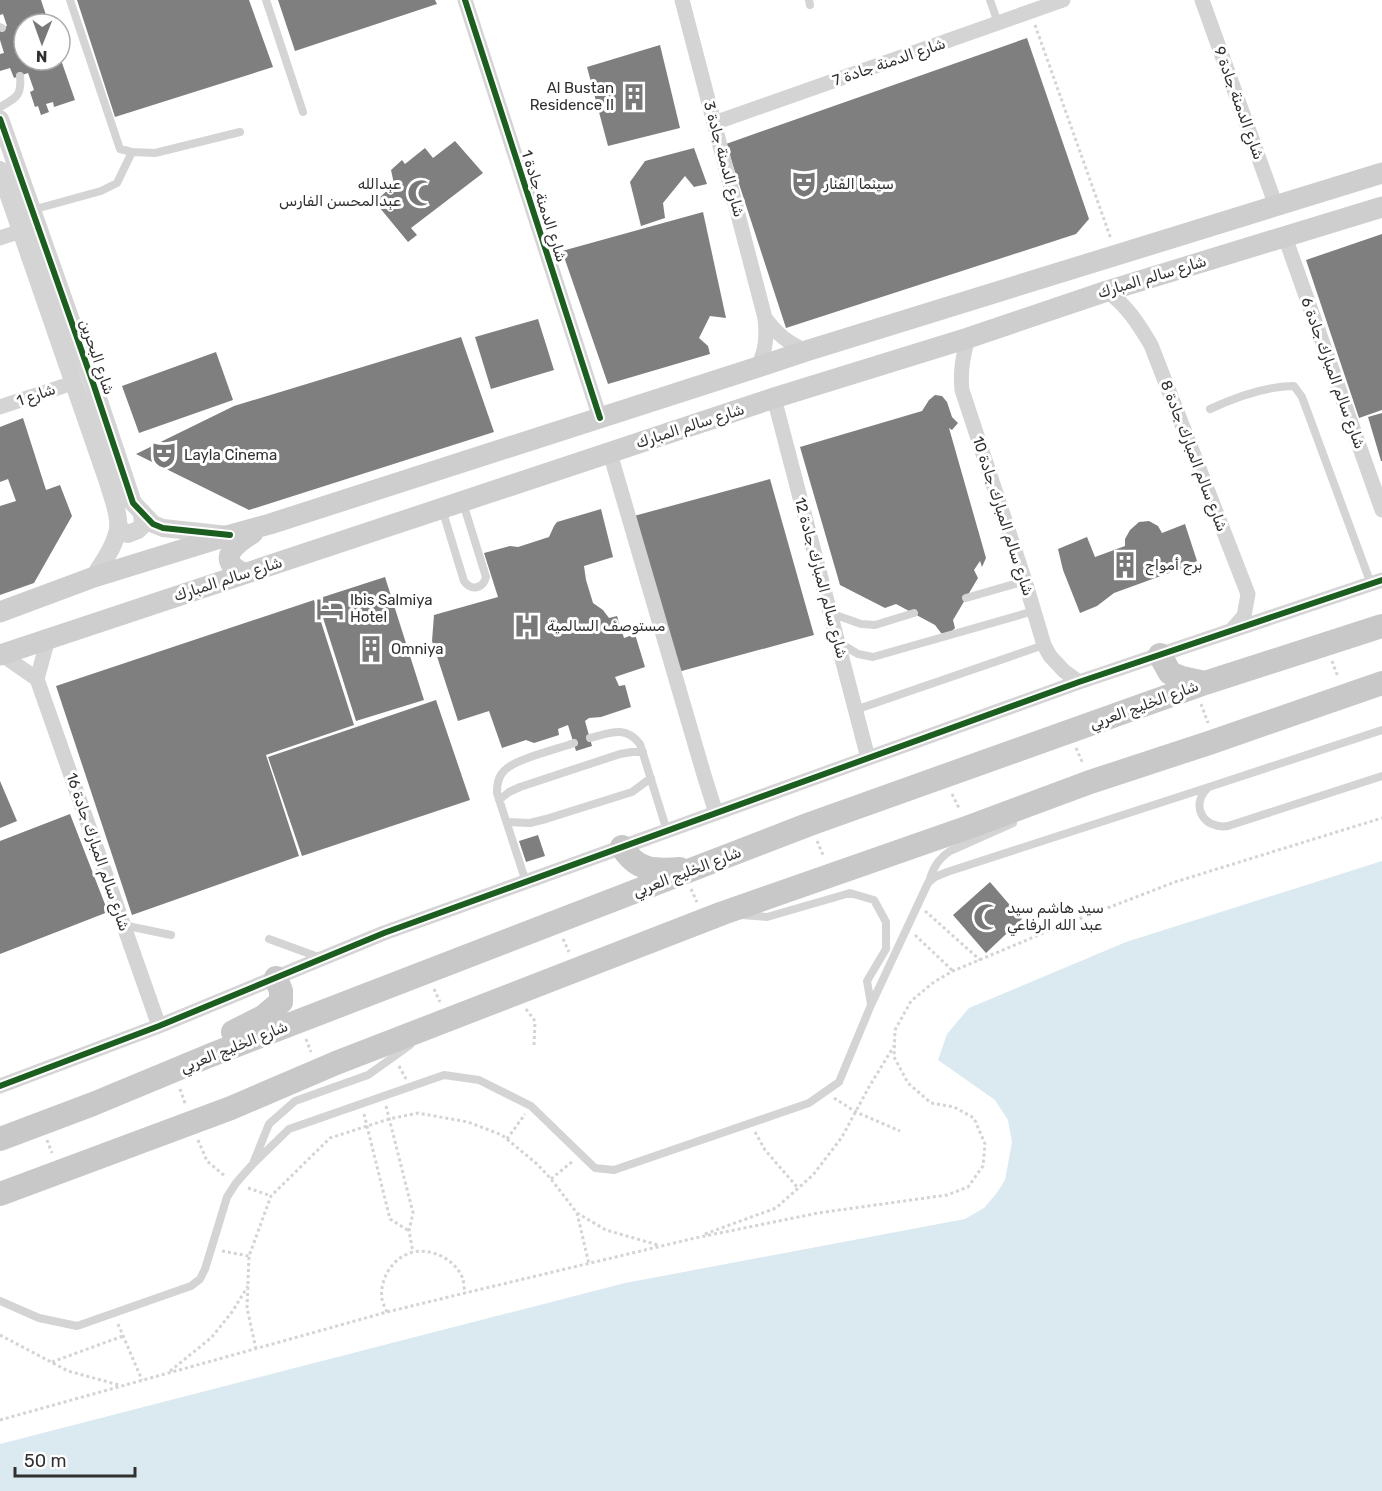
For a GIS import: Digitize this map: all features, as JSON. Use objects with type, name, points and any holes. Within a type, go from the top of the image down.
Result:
[{"type":"main road","name":"شارع سالم المبارك","points":[[0,612],[94,577],[270,524],[806,351],[1382,173]]},
{"type":"main road","name":"شارع سالم المبارك","points":[[1,655],[774,398],[968,338],[1107,291],[1382,207]]},
{"type":"main road","points":[[243,573],[230,561],[232,549],[239,542],[270,524]]},
{"type":"main road","name":"شارع الخليج العربي","points":[[0,1139],[298,1021],[810,824],[1199,685],[1382,626]]},
{"type":"main road","points":[[1160,655],[1170,673],[1199,685]]},
{"type":"main road","points":[[0,1194],[231,1108],[319,1070],[714,917],[1090,782],[1382,683]]},
{"type":"main road","points":[[622,847],[628,857],[645,868],[660,871],[692,870]]},
{"type":"main road","points":[[167,1073],[174,1062],[263,1017],[281,1002],[281,991],[276,978]]},
{"type":"street","name":"شارع الدمنة جادة 1","points":[[465,0],[600,418]]},
{"type":"street","name":"شارع الدمنة جادة 3","points":[[682,0],[765,318],[767,335],[765,352],[758,368]]},
{"type":"street","name":"شارع الدمنة جادة 7","points":[[714,123],[1063,0]]},
{"type":"street","name":"شارع الدمنة جادة 9","points":[[1202,0],[1276,206]]},
{"type":"street","name":"شارع البحرين","points":[[0,119],[133,502],[153,524],[163,528],[230,535]]},
{"type":"street","name":"شارع البحرين","points":[[0,170],[108,482],[118,528]]},
{"type":"street","points":[[0,238],[21,231]]},
{"type":"street","name":"شارع سالم المبارك جادة 6","points":[[1285,237],[1382,510]]},
{"type":"street","name":"شارع سالم المبارك جادة 8","points":[[1107,291],[1135,319],[1151,345],[1248,594],[1244,616],[1231,631]]},
{"type":"street","name":"شارع الدمنة جادة 3","points":[[765,318],[776,333],[790,344],[806,351]]},
{"type":"street","name":"شارع سالم المبارك جادة 10","points":[[968,338],[962,359],[962,390],[1044,645],[1050,656],[1064,671],[1079,682]]},
{"type":"street","name":"شارع 1","points":[[0,407],[73,383]]},
{"type":"street","name":"شارع سالم المبارك جادة 12","points":[[774,398],[868,758]]},
{"type":"street","points":[[610,453],[716,813]]},
{"type":"street","points":[[94,577],[114,542],[118,528],[128,534],[138,530],[143,525],[142,513]]},
{"type":"street","points":[[0,1086],[159,1026],[384,933],[1079,682],[1376,582]]},
{"type":"street","points":[[1,655],[37,679],[48,639]]},
{"type":"street","name":"شارع سالم المبارك جادة 16","points":[[37,679],[159,1026]]},
{"type":"lane","points":[[70,0],[120,149],[155,153],[240,132]]},
{"type":"lane","points":[[266,0],[303,112]]},
{"type":"lane","points":[[990,0],[998,23]]},
{"type":"lane","points":[[0,107],[15,99],[19,93],[20,76]]},
{"type":"lane","points":[[32,210],[101,191],[117,183],[132,152]]},
{"type":"lane","points":[[1210,409],[1231,400],[1279,386],[1294,386],[1302,397],[1376,582]]},
{"type":"lane","points":[[441,508],[464,580],[470,587],[478,587],[485,581],[485,572],[463,501]]},
{"type":"lane","points":[[966,598],[1025,581]]},
{"type":"lane","points":[[838,642],[858,654],[873,657],[1034,611]]},
{"type":"lane","points":[[830,613],[861,624],[875,625],[914,613]]},
{"type":"lane","points":[[855,710],[1044,645]]},
{"type":"lane","points":[[928,883],[947,872],[1382,730]]},
{"type":"lane","points":[[590,738],[620,731],[635,737],[643,752],[667,831]]},
{"type":"lane","points":[[526,882],[499,800],[497,785],[499,778],[508,766],[574,744]]},
{"type":"lane","points":[[499,800],[520,787],[620,754],[643,752]]},
{"type":"lane","points":[[1209,787],[1201,796],[1200,809],[1205,820],[1222,827],[1382,776]]},
{"type":"lane","points":[[507,822],[530,823],[546,819],[632,792],[651,778]]},
{"type":"lane","points":[[1059,803],[1079,793],[1090,782]]},
{"type":"lane","points":[[0,1301],[39,1318],[78,1326],[192,1286],[200,1279],[205,1269],[227,1197],[252,1165],[289,1129],[444,1075],[479,1080],[531,1106],[595,1168],[615,1170],[809,1103],[839,1082],[871,1005],[933,869],[942,856],[1018,821]]},
{"type":"lane","points":[[714,917],[767,917],[850,894],[874,900],[886,922],[886,949],[867,981],[871,1005]]},
{"type":"lane","points":[[123,925],[171,935]]},
{"type":"lane","points":[[269,939],[322,959]]},
{"type":"lane","points":[[252,1165],[269,1124],[295,1101],[368,1075],[445,1021]]},
{"type":"path","points":[[1030,12],[1117,255]]},
{"type":"path","points":[[1325,643],[1345,696]]},
{"type":"path","points":[[1199,685],[1216,741]]},
{"type":"path","points":[[1070,732],[1090,782]]},
{"type":"path","points":[[942,777],[969,827]]},
{"type":"path","points":[[0,1420],[387,1312],[465,1293],[695,1238],[818,1214],[947,1195],[968,1187],[982,1166],[985,1144],[974,1118],[954,1107],[931,1103],[908,1083],[894,1057],[895,1030],[911,1001],[934,982],[953,971],[1053,929],[1175,882],[1382,818]]},
{"type":"path","points":[[810,824],[832,875]]},
{"type":"path","points":[[692,870],[714,917]]},
{"type":"path","points":[[918,905],[980,960]]},
{"type":"path","points":[[556,922],[577,970]]},
{"type":"path","points":[[907,928],[953,971]]},
{"type":"path","points":[[427,972],[445,1021]]},
{"type":"path","points":[[512,995],[535,1021],[534,1046]]},
{"type":"path","points":[[298,1021],[319,1070]]},
{"type":"path","points":[[695,1238],[776,1208],[813,1175],[842,1137],[894,1045]]},
{"type":"path","points":[[394,1056],[410,1087]]},
{"type":"path","points":[[167,1073],[192,1122],[200,1148],[207,1161],[218,1172],[236,1183],[271,1196]]},
{"type":"path","points":[[825,1092],[856,1112],[900,1131]]},
{"type":"path","points":[[383,1096],[413,1213],[409,1231],[413,1252]]},
{"type":"path","points":[[361,1104],[390,1219],[409,1231]]},
{"type":"path","points":[[507,1139],[531,1106]]},
{"type":"path","points":[[256,1348],[247,1308],[249,1256],[271,1196],[330,1138],[389,1119],[418,1113],[468,1122],[502,1136],[537,1164],[577,1213],[606,1230],[661,1246]]},
{"type":"path","points":[[750,1123],[765,1150],[798,1188]]},
{"type":"path","points":[[40,1124],[60,1172]]},
{"type":"path","points":[[551,1179],[581,1155]]},
{"type":"path","points":[[577,1213],[589,1264]]},
{"type":"path","points":[[211,1250],[249,1256]]},
{"type":"path","points":[[387,1312],[382,1298],[383,1283],[389,1269],[399,1259],[413,1252],[428,1252],[443,1256],[455,1265],[462,1278],[465,1293]]},
{"type":"path","points":[[167,1373],[211,1338],[232,1312],[249,1284]]},
{"type":"path","points":[[114,1313],[142,1380]]},
{"type":"path","points":[[0,1335],[68,1371],[122,1386]]},
{"type":"path","points":[[52,1362],[123,1336]]},
{"type":"shaded area","points":[[1382,861],[1382,1491],[0,1491],[0,1444],[625,1283],[965,1219],[984,1208],[1005,1180],[1012,1142],[1008,1120],[995,1100],[938,1060],[947,1034],[969,1008],[1126,942]]},
{"type":"building","points":[[0,0],[41,0],[45,12],[12,12],[12,72],[65,72],[75,100],[54,107],[53,102],[46,104],[49,112],[41,115],[38,106],[35,107],[30,92],[34,90],[28,73],[14,78],[10,68],[0,71],[0,54],[4,53],[0,40],[0,29],[7,26],[3,14],[0,15]]},
{"type":"building","points":[[77,0],[249,0],[273,67],[115,117]]},
{"type":"building","points":[[278,0],[435,0],[437,4],[295,51]]},
{"type":"building","points":[[1027,38],[1089,219],[1076,234],[786,328],[726,144]]},
{"type":"building","name":"Al Bustan Residence II","points":[[660,45],[680,128],[608,146],[587,67]]},
{"type":"building","name":"عبدالله عبدالمحسن الفارس","points":[[455,141],[483,173],[411,228],[417,235],[408,242],[375,202],[394,184],[391,170],[402,160],[405,164],[425,148],[433,158]]},
{"type":"building","points":[[694,148],[707,184],[694,187],[685,176],[663,203],[665,218],[641,226],[630,182],[645,161]]},
{"type":"building","points":[[703,212],[726,318],[710,316],[699,338],[708,346],[710,354],[608,384],[562,251]]},
{"type":"building","points":[[1382,234],[1382,410],[1359,418],[1306,260]]},
{"type":"building","points":[[538,319],[554,370],[491,389],[475,337]]},
{"type":"building","points":[[461,337],[494,432],[249,510],[136,454],[234,406]]},
{"type":"building","points":[[216,352],[233,400],[139,433],[122,386]]},
{"type":"building","points":[[935,395],[942,396],[947,402],[952,417],[958,423],[952,430],[949,428],[986,558],[982,567],[980,561],[974,570],[978,578],[953,620],[955,628],[945,634],[941,633],[935,625],[896,604],[885,608],[840,585],[800,447],[922,411]]},
{"type":"building","points":[[1382,413],[1382,461],[1381,461],[1368,417]]},
{"type":"building","points":[[23,418],[46,490],[60,485],[72,516],[34,583],[0,595],[0,506],[16,501],[8,479],[0,482],[0,427]]},
{"type":"building","points":[[770,479],[814,635],[678,672],[634,516]]},
{"type":"building","name":"مستوصف السالمية","points":[[601,509],[613,557],[584,566],[586,580],[593,603],[609,618],[617,616],[624,638],[635,634],[645,667],[615,677],[619,686],[625,685],[631,707],[585,721],[592,746],[576,751],[568,725],[558,729],[559,735],[534,743],[526,740],[502,748],[489,711],[458,721],[432,641],[434,615],[498,597],[484,553],[510,546],[518,547],[549,537],[557,522]]},
{"type":"building","name":"برج أمواج","points":[[1149,521],[1158,526],[1162,533],[1185,524],[1197,561],[1114,593],[1097,606],[1080,613],[1063,570],[1058,549],[1087,537],[1095,557],[1125,546],[1125,539],[1130,530],[1139,522]]},
{"type":"building","name":"Omniya","points":[[385,577],[424,700],[356,721],[317,599]]},
{"type":"building","points":[[314,600],[354,725],[266,755],[299,856],[132,915],[56,686]]},
{"type":"building","points":[[436,700],[470,800],[302,856],[268,757]]},
{"type":"building","points":[[0,781],[17,821],[0,828]]},
{"type":"building","points":[[70,814],[108,912],[0,954],[0,841]]},
{"type":"building","points":[[538,835],[545,856],[526,862],[519,841]]},
{"type":"building","name":"سيد هاشم سيد عبد الله الرفاعي","points":[[990,882],[1022,919],[986,953],[953,915]]},
{"type":"cycle path","points":[[465,0],[600,418]]},
{"type":"cycle path","points":[[0,119],[133,503],[153,524],[163,528],[230,535]]},
{"type":"cycle path","points":[[0,1086],[159,1026],[384,933],[1079,682],[1382,580]]},
{"type":"place","name":"Al Bustan Residence II","points":[[634,97]]},
{"type":"place","name":"سينما الفنار","points":[[804,184]]},
{"type":"place","name":"عبدالله عبدالمحسن الفارس","points":[[421,193]]},
{"type":"place","name":"Layla Cinema","points":[[164,455]]},
{"type":"place","name":"برج أمواج","points":[[1125,565]]},
{"type":"place","name":"Ibis Salmiya Hotel","points":[[330,609]]},
{"type":"place","name":"مستوصف السالمية","points":[[527,626]]},
{"type":"place","name":"Omniya","points":[[371,649]]},
{"type":"place","name":"سيد هاشم سيد عبد الله الرفاعي","points":[[987,917]]}]
